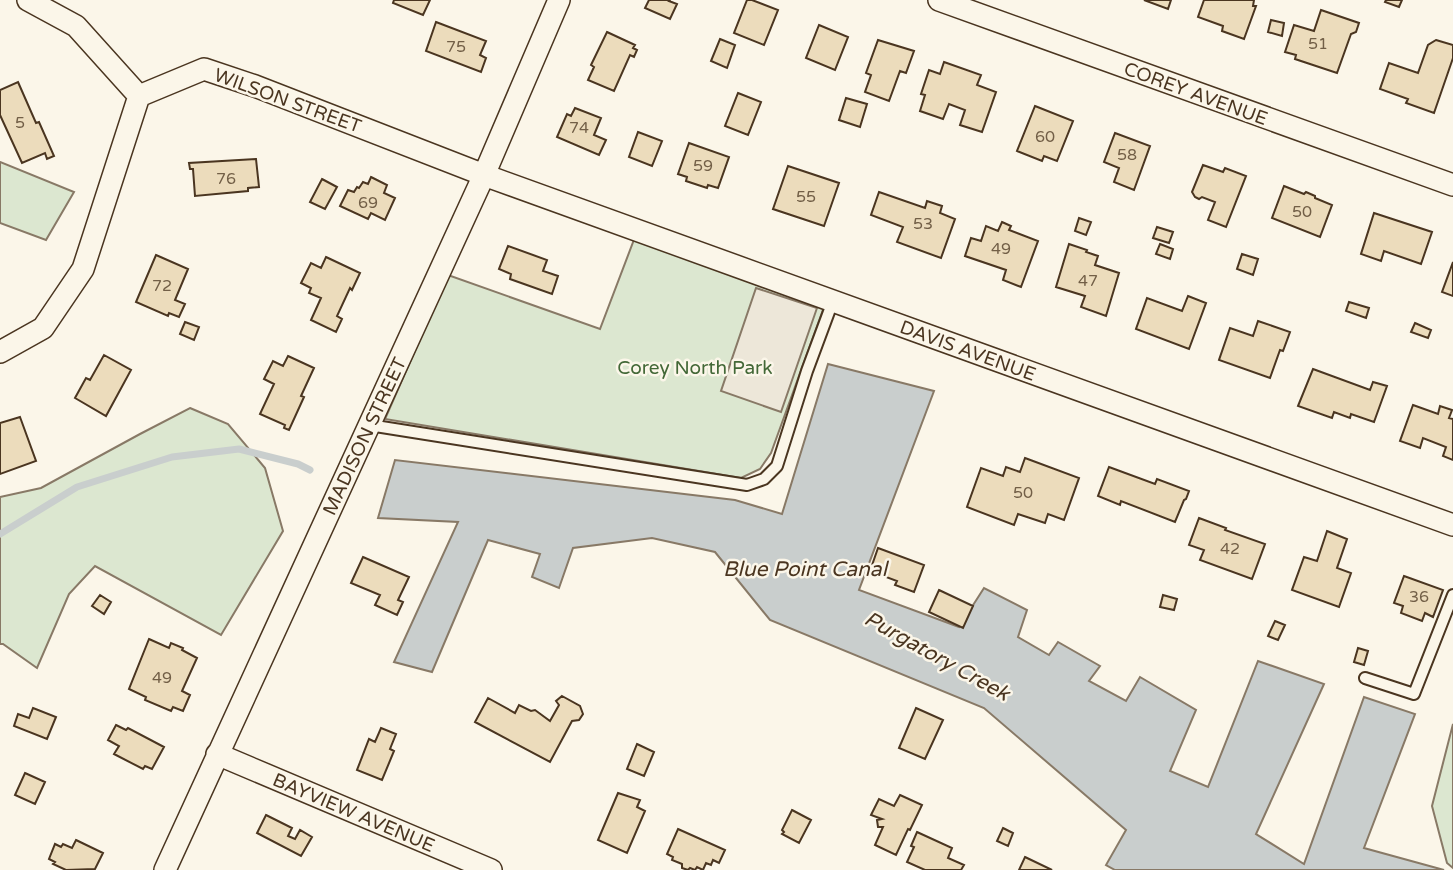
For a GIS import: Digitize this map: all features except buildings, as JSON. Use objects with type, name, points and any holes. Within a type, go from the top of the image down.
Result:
[{"type":"street","points":[[0,352],[43,328],[83,270],[139,96],[76,26],[28,0]]},
{"type":"street","name":"MADISON STREET","points":[[164,870],[484,175],[559,0]]},
{"type":"street","name":"COREY AVENUE","points":[[939,0],[1453,185]]},
{"type":"street","name":"WILSON STREET","points":[[139,96],[204,69],[255,86],[484,175]]},
{"type":"street","name":"DAVIS AVENUE","points":[[484,175],[1453,526]]},
{"type":"street","name":"BAYVIEW AVENUE","points":[[217,754],[491,870]]},
{"type":"lane","points":[[369,425],[747,485],[764,479],[777,466],[807,371],[833,301]]},
{"type":"lane","points":[[1365,678],[1414,694],[1453,595]]},
{"type":"green space","points":[[0,162],[74,192],[46,240],[0,223]]},
{"type":"green space","name":"Corey North Park","points":[[635,237],[824,307],[771,453],[760,469],[741,478],[385,419],[448,275],[600,329]]},
{"type":"green space","points":[[190,408],[228,424],[265,468],[283,531],[221,635],[95,566],[69,594],[37,668],[0,644],[0,497],[41,488]]},
{"type":"green space","points":[[1453,724],[1453,868],[1447,863],[1432,806]]},
{"type":"shaded area","points":[[756,288],[817,308],[781,412],[721,391]]},
{"type":"water","name":"Blue Point Canal","points":[[828,364],[934,391],[859,590],[959,627],[984,588],[1027,610],[1018,637],[1049,655],[1058,642],[1100,666],[1089,681],[1126,701],[1140,677],[1196,710],[1170,771],[1208,787],[1258,661],[1324,684],[1256,834],[1304,864],[1364,697],[1415,714],[1364,848],[1444,870],[1115,870],[1106,865],[1126,830],[984,708],[770,620],[715,552],[652,538],[573,548],[559,588],[532,577],[540,554],[488,540],[432,672],[394,662],[458,522],[378,518],[395,460],[735,500],[782,514]]},
{"type":"waterway","name":"Purgatory Creek","points":[[0,534],[77,487],[172,457],[239,449],[298,464],[310,470]]}]
